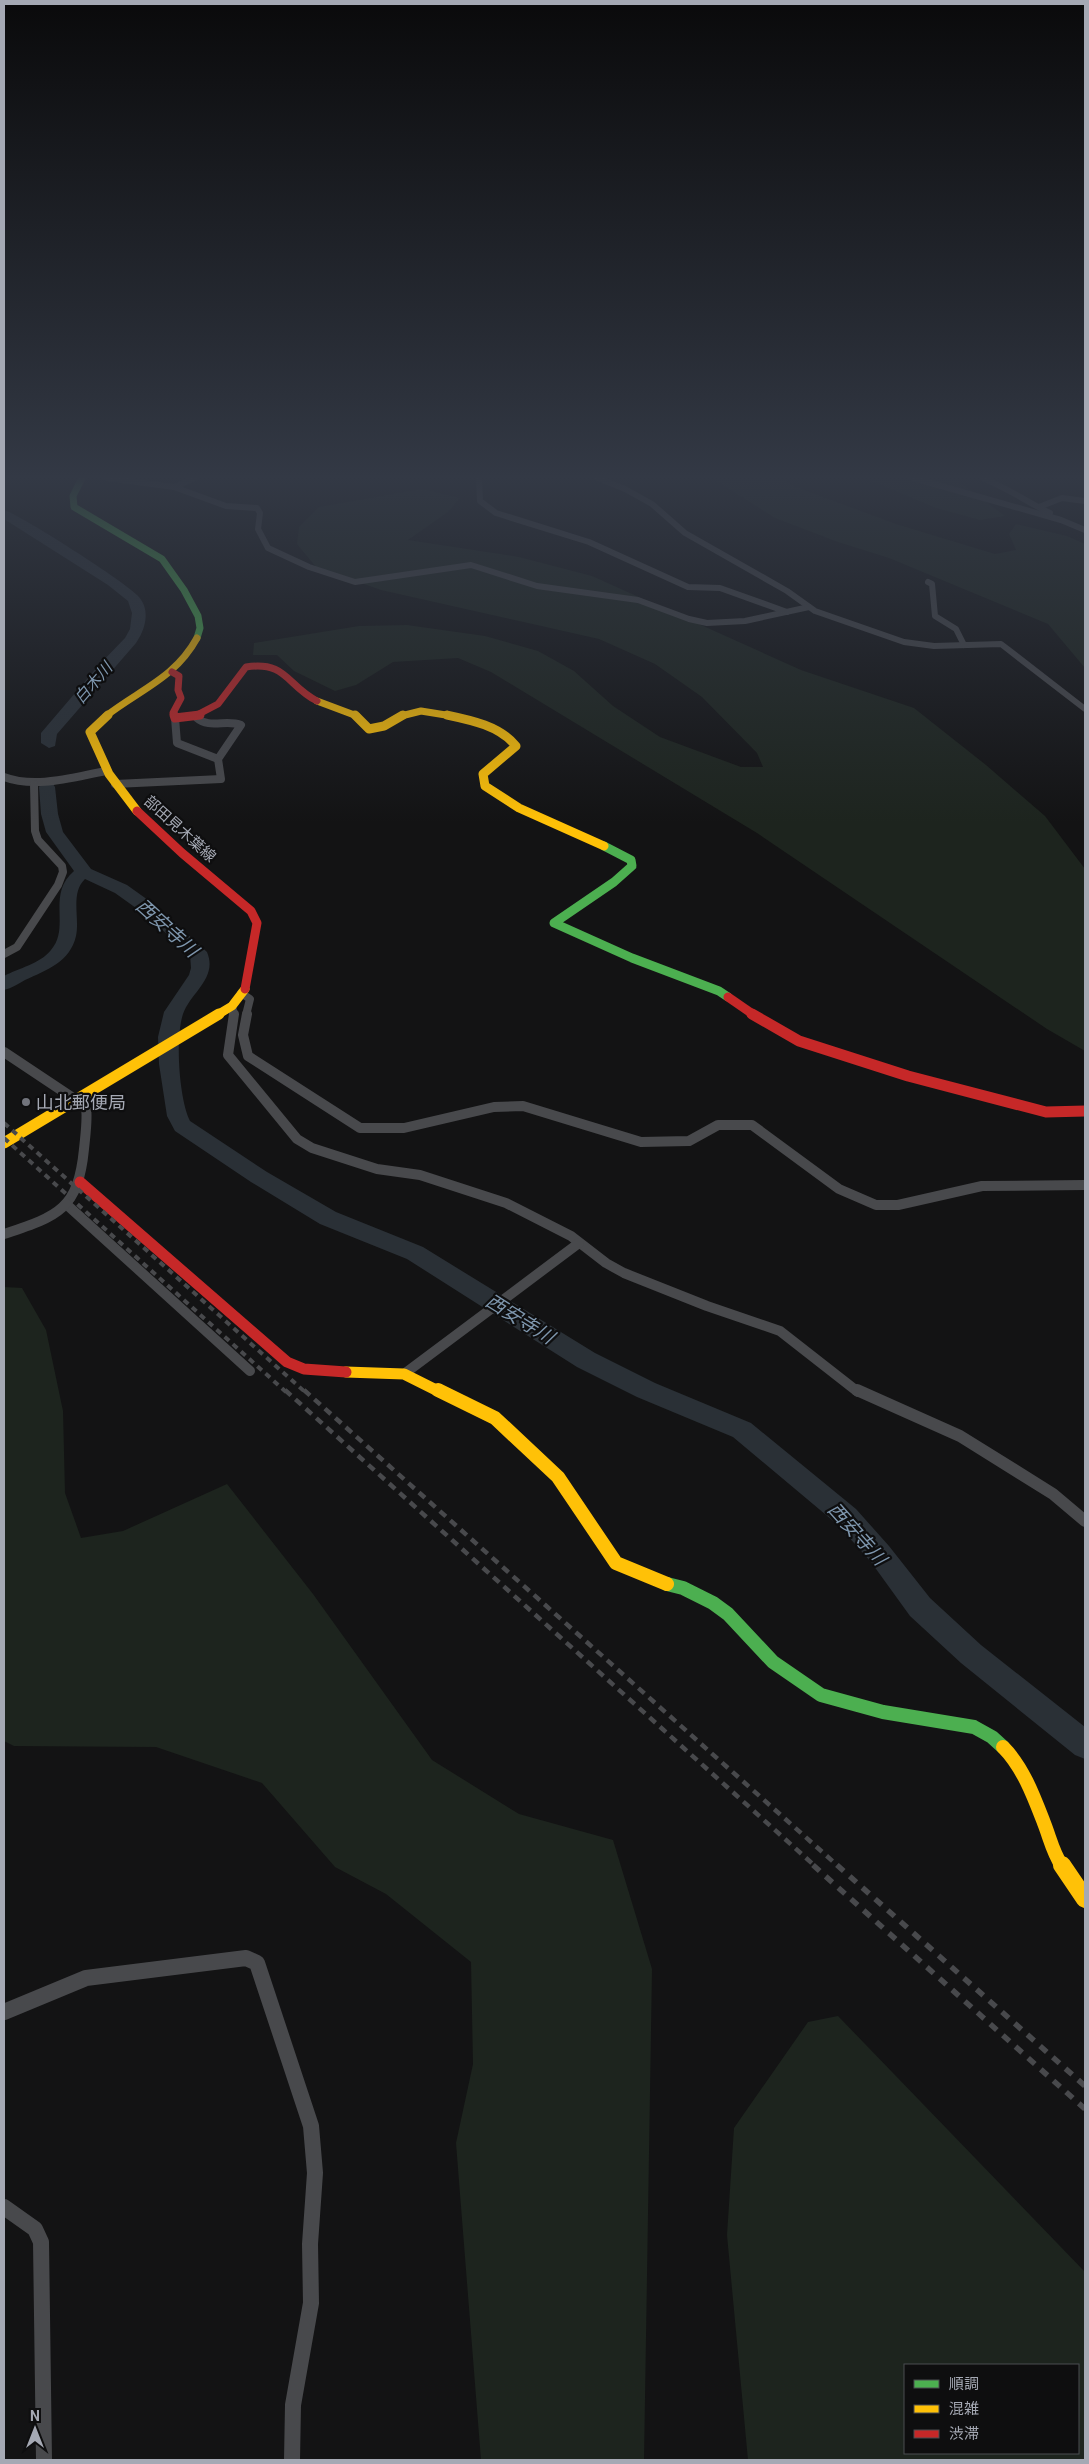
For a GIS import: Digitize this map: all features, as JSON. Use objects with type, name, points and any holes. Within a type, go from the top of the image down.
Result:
[{"type":"street","name":"部田見木葉線","points":[[4,1143],[232,1006],[241,993],[249,975],[257,923],[250,911],[145,820],[106,771],[92,743],[90,732],[99,720],[109,712],[172,672],[186,656],[198,633],[200,622],[185,593]]},
{"type":"street","points":[[598,593],[638,600],[680,617],[708,623],[735,622],[809,607]]},
{"type":"street","points":[[734,593],[788,612]]},
{"type":"street","points":[[790,593],[809,607],[904,642],[934,646],[1001,644],[1085,709]]},
{"type":"street","points":[[933,593],[934,616],[956,630],[964,645]]},
{"type":"street","points":[[175,718],[197,718],[216,708],[246,667],[256,664],[267,665],[277,670],[290,680],[295,688],[311,699],[356,715],[369,730],[383,730],[411,712],[459,719],[491,729],[506,736],[516,746],[511,753],[493,764],[483,774],[485,786],[496,795],[546,822],[631,860],[632,866],[614,882],[554,923],[632,958],[712,988],[770,1026],[800,1041],[901,1074],[1046,1112],[1085,1111]]},
{"type":"street","points":[[172,672],[179,676],[178,690],[181,698],[172,713],[175,718],[177,743],[218,759]]},
{"type":"street","points":[[115,784],[122,782],[221,779],[218,759],[241,725],[234,722],[205,723],[197,718]]},
{"type":"street","points":[[4,777],[20,783],[34,784],[106,771]]},
{"type":"street","points":[[4,954],[17,946],[58,885],[63,872],[62,866],[38,840],[35,831],[34,784]]},
{"type":"street","points":[[241,993],[250,1000],[242,1035],[242,1046],[248,1056],[360,1128],[380,1131],[403,1128],[505,1104],[523,1106],[641,1142],[689,1141],[718,1125],[752,1125],[840,1189],[876,1205],[898,1204],[935,1198],[982,1186],[1085,1185]]},
{"type":"street","points":[[232,1006],[234,1014],[228,1055],[296,1139],[312,1148],[377,1169],[420,1175],[506,1203],[579,1242],[606,1263],[624,1273],[708,1306],[780,1331],[859,1392],[968,1440],[1053,1494],[1085,1521]]},
{"type":"street","points":[[4,1052],[81,1098],[88,1112],[80,1182],[66,1204],[58,1211],[32,1224],[4,1234]]},
{"type":"street","points":[[80,1182],[287,1362],[304,1369],[333,1372],[404,1374],[495,1418],[558,1477],[616,1564],[653,1580],[683,1588],[713,1603],[728,1614],[773,1662],[821,1695],[883,1712],[935,1719],[974,1727],[992,1738],[1015,1759],[1044,1824],[1056,1857],[1085,1899]]},
{"type":"street","points":[[66,1204],[250,1371]]},
{"type":"street","points":[[404,1374],[579,1242]]},
{"type":"street","points":[[4,2012],[86,1978],[246,1958],[257,1964],[311,2126],[314,2149],[310,2244],[311,2303],[293,2405],[292,2460]]},
{"type":"street","points":[[4,2207],[35,2228],[41,2242],[44,2460]]},
{"type":"shaded area","points":[[394,593],[630,593],[801,670],[914,708],[986,765],[1045,816],[1085,869],[1085,1051],[1047,1029],[757,833],[491,672],[458,658],[393,662],[356,685],[335,691],[294,671],[277,655],[253,655],[254,643],[359,626],[407,625],[485,636],[538,651],[574,671],[613,706],[660,737],[741,767],[763,767],[757,753],[702,697],[655,664],[599,639]]},
{"type":"shaded area","points":[[973,593],[1085,593],[1085,668],[1048,624]]},
{"type":"shaded area","points":[[4,1287],[22,1288],[46,1330],[63,1411],[65,1493],[81,1538],[123,1531],[227,1484],[313,1594],[432,1760],[519,1814],[613,1840],[652,1969],[644,2460],[481,2460],[456,2143],[473,2064],[471,1962],[386,1894],[335,1867],[262,1783],[156,1747],[14,1746],[4,1741]]},
{"type":"shaded area","points":[[838,2016],[1085,2272],[1085,2460],[748,2460],[727,2235],[734,2128],[808,2022]]},
{"type":"waterway","name":"白木川","points":[[49,743],[49,733],[104,668],[131,640],[137,629],[139,613],[134,599],[127,593]]},
{"type":"waterway","name":"白木川","points":[[47,787],[51,823],[54,832],[64,848],[82,868],[83,872]]},
{"type":"waterway","name":"白木川","points":[[4,984],[45,964],[58,954],[67,936],[69,892],[73,882],[83,872]]},
{"type":"waterway","name":"西安寺川","points":[[83,872],[121,889],[149,909],[198,952],[201,968],[194,983],[174,1012],[168,1037],[169,1064],[177,1116],[182,1126],[259,1177],[328,1218],[415,1253],[490,1298],[586,1360],[646,1390],[710,1415],[742,1430],[847,1517],[880,1554],[920,1607],[971,1654],[1085,1745]]},
{"type":"railway","points":[[4,1123],[305,1392]]},
{"type":"railway","points":[[4,1138],[286,1392]]},
{"type":"railway","points":[[285,1390],[815,1866]]},
{"type":"railway","points":[[304,1390],[838,1866]]},
{"type":"railway","points":[[813,1865],[1085,2109]]},
{"type":"railway","points":[[837,1865],[1085,2086]]},
{"type":"traffic: fast","points":[[186,593],[198,616],[200,628],[197,638]]},
{"type":"traffic: fast","points":[[604,846],[631,860],[632,866],[614,882],[554,923],[632,958],[719,991],[728,997]]},
{"type":"traffic: fast","points":[[667,1584],[683,1588],[713,1603],[728,1614],[773,1662],[821,1695],[883,1712],[974,1727],[992,1737],[1003,1747]]},
{"type":"traffic: slow","points":[[137,811],[109,774],[98,754],[90,732],[102,719],[176,668],[188,655],[197,638]]},
{"type":"traffic: slow","points":[[317,701],[356,715],[369,729],[389,724],[405,714],[421,711],[445,714],[496,730],[506,736],[516,746],[483,774],[485,786],[519,808],[604,846]]},
{"type":"traffic: slow","points":[[4,1143],[232,1006],[245,989]]},
{"type":"traffic: slow","points":[[346,1372],[404,1374],[495,1418],[558,1477],[616,1563],[653,1580],[667,1584]]},
{"type":"traffic: slow","points":[[1003,1747],[1015,1759],[1044,1823],[1056,1857],[1085,1899]]},
{"type":"traffic: jam","points":[[172,672],[179,676],[178,690],[181,698],[173,713],[175,718],[200,715],[210,710],[225,697],[246,667],[253,666],[266,665],[278,670],[303,693],[317,701]]},
{"type":"traffic: jam","points":[[137,811],[182,853],[251,911],[257,923],[245,989]]},
{"type":"traffic: jam","points":[[728,997],[770,1026],[799,1041],[908,1076],[1046,1112],[1085,1111]]},
{"type":"traffic: jam","points":[[80,1182],[287,1362],[304,1369],[346,1372]]},
{"type":"place","name":"山北郵便局","points":[[26,1102]]}]
